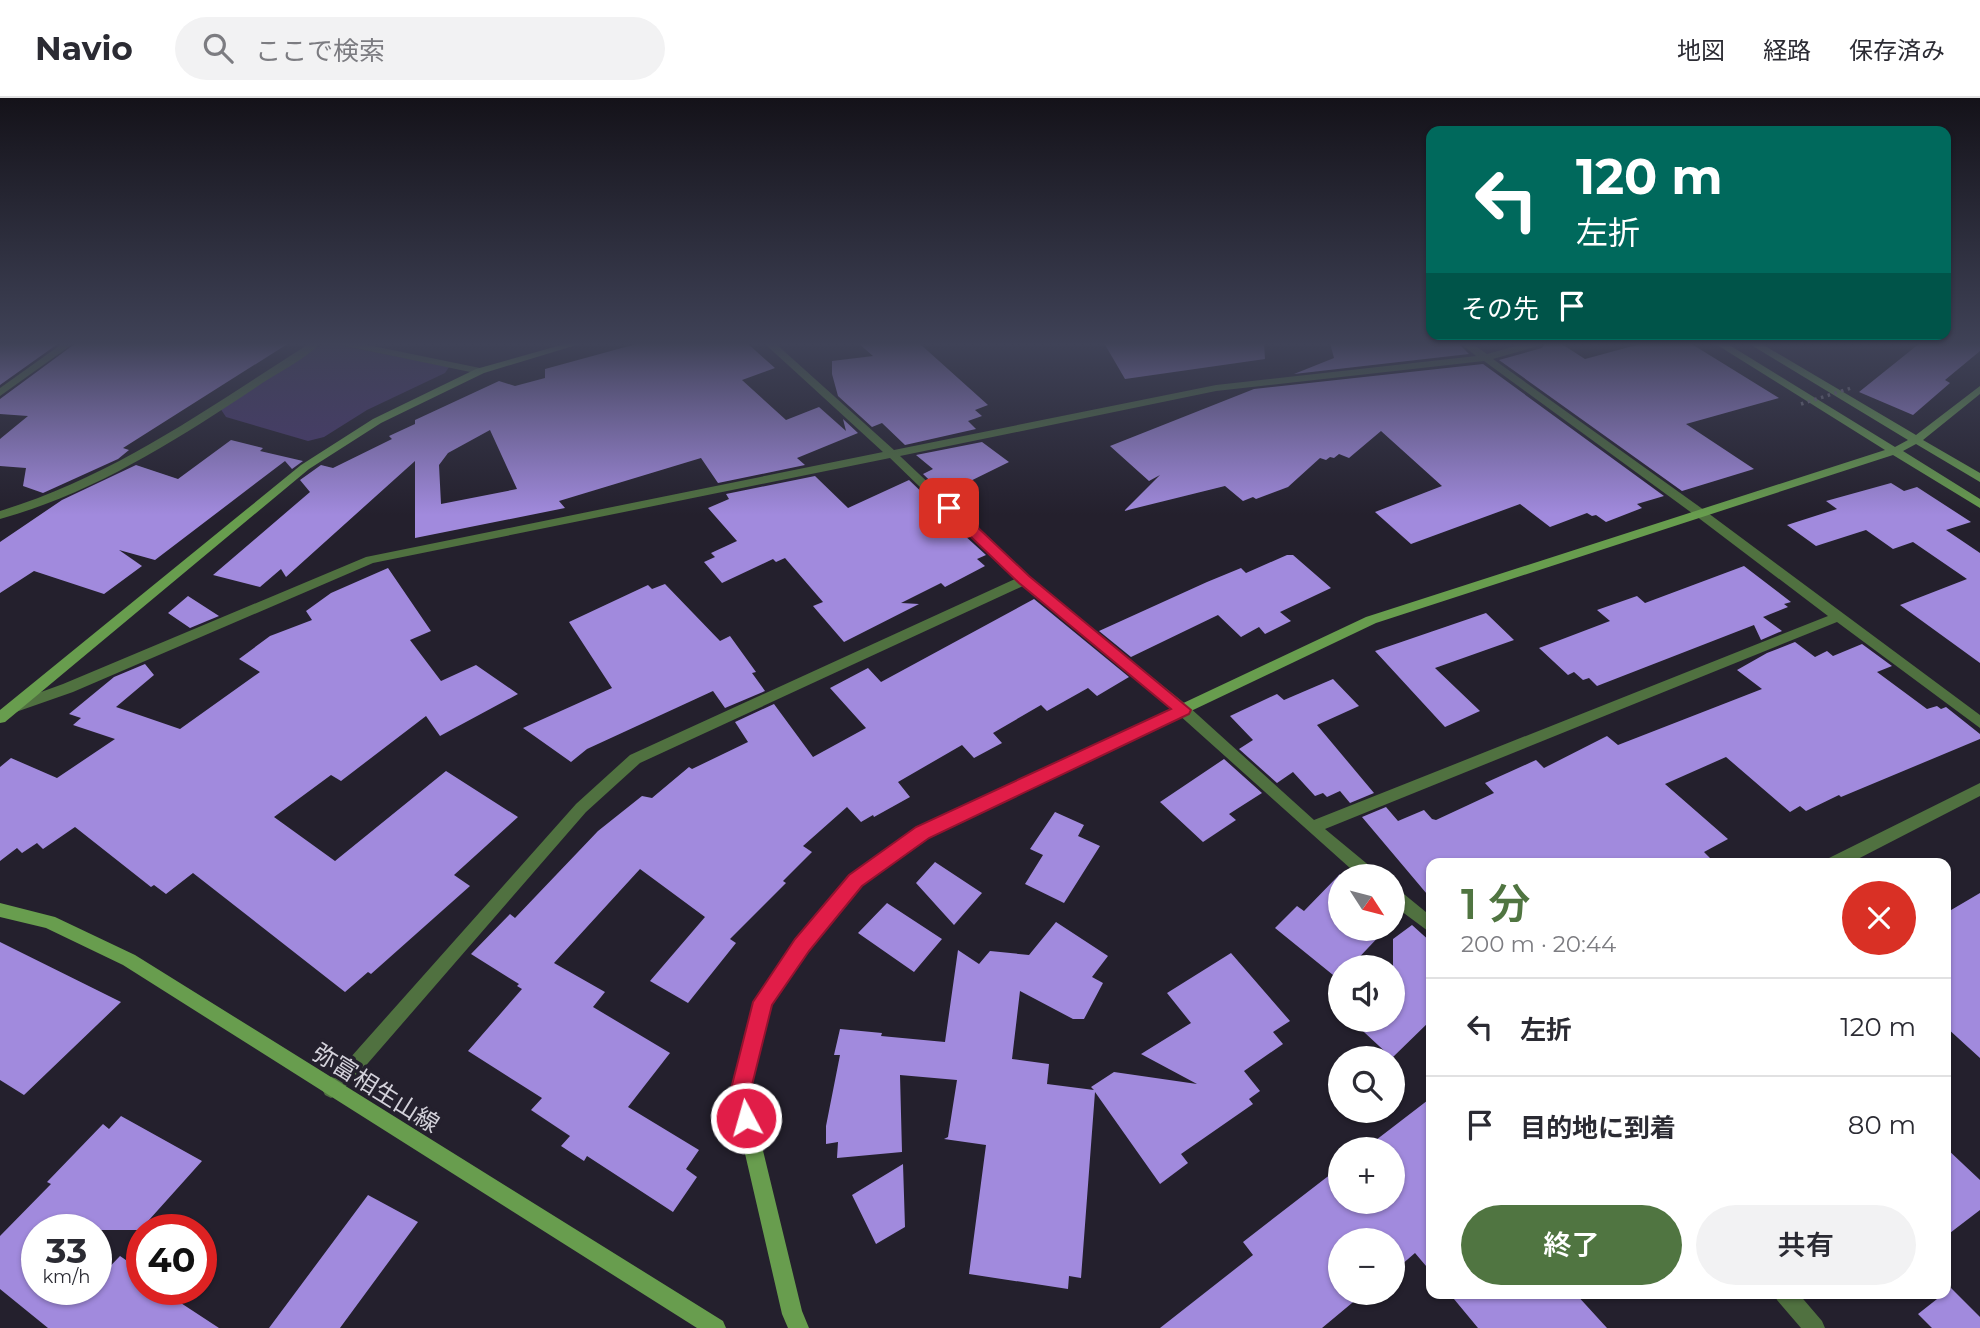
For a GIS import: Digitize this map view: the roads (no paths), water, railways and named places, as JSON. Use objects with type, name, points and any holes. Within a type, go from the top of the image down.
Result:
[{"type":"street","points":[[0,515],[87,484],[226,400]]},
{"type":"street","points":[[0,718],[305,467],[377,421],[419,400]]},
{"type":"street","points":[[833,400],[1024,580],[1183,710],[1356,864]]},
{"type":"street","points":[[13,708],[68,688],[370,560],[1156,400]]},
{"type":"street","points":[[1544,400],[1700,513],[1980,723]]},
{"type":"street","points":[[1813,400],[1980,504]]},
{"type":"street","points":[[1849,400],[1980,478]]},
{"type":"street","points":[[799,1328],[792,1314],[740,1093],[763,1002],[802,945],[856,880],[923,832],[1371,620],[1895,451],[1916,440],[1966,400]]},
{"type":"street","points":[[0,521],[16,511]]},
{"type":"street","points":[[331,1089],[581,808],[635,759],[1024,580]]},
{"type":"street","points":[[1312,827],[1838,617]]},
{"type":"street","points":[[1845,858],[1980,789]]},
{"type":"street","points":[[1405,905],[1426,922]]},
{"type":"street","name":"弥富相生山線","points":[[0,910],[49,922],[129,960],[716,1328]]},
{"type":"street","points":[[1789,1299],[1815,1328]]}]
